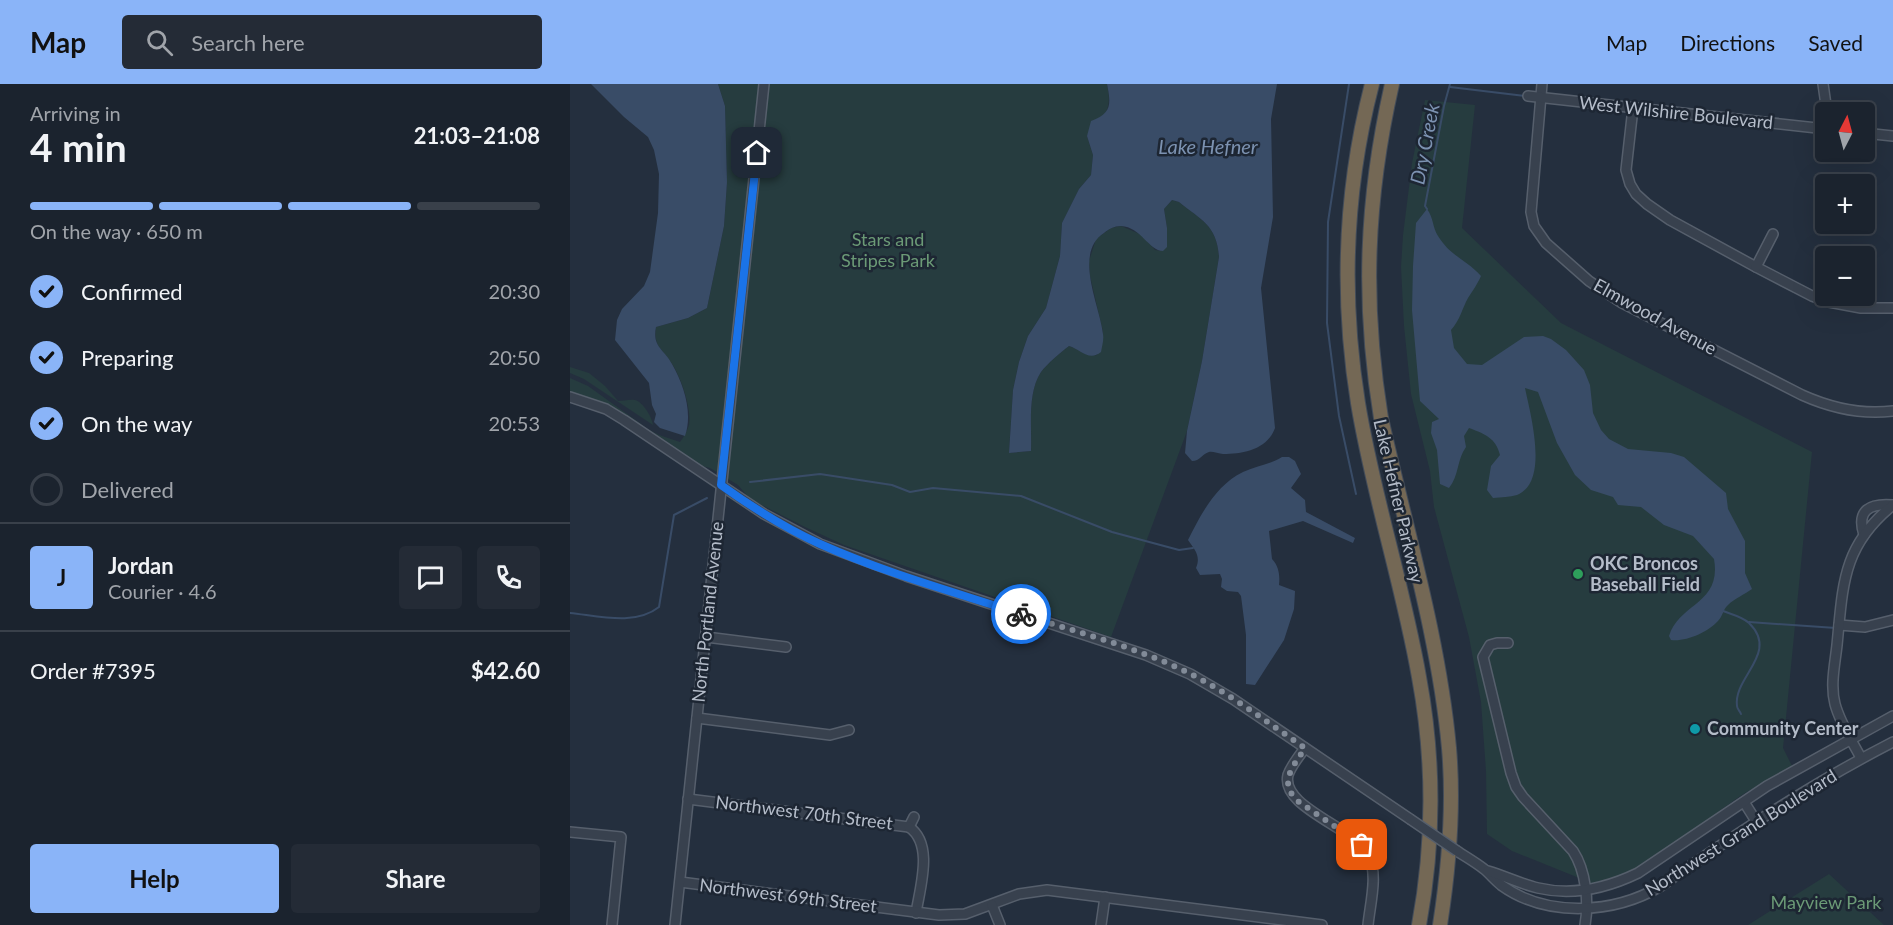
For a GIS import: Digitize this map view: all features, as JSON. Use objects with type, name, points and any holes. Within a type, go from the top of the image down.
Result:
[{"type":"highway","name":"Lake Hefner Parkway","points":[[1372,84],[1361,133],[1351,199],[1348,256],[1349,318],[1359,405],[1413,646],[1425,715],[1429,750],[1430,802],[1428,857],[1419,925]]},
{"type":"highway","name":"Lake Hefner Parkway","points":[[1392,84],[1372,201],[1368,258],[1369,311],[1375,381],[1381,418],[1444,702],[1449,749],[1451,805],[1440,925]]},
{"type":"street","name":"North Portland Avenue","points":[[675,925],[764,84]]},
{"type":"street","name":"Elmwood Avenue","points":[[1542,84],[1530,212],[1538,234],[1555,253],[1589,281],[1622,303],[1802,395],[1828,406],[1846,410],[1893,411]]},
{"type":"street","points":[[1823,84],[1826,102]]},
{"type":"street","name":"West Wilshire Boulevard","points":[[1528,96],[1815,128]]},
{"type":"street","points":[[1633,108],[1626,170],[1627,178],[1636,194],[1670,220],[1812,296],[1861,308],[1893,308]]},
{"type":"street","points":[[1875,134],[1893,136]]},
{"type":"street","points":[[1756,267],[1773,234]]},
{"type":"street","name":"Northwest Grand Boulevard","points":[[570,397],[606,409],[792,531],[840,552],[906,576],[1146,655],[1220,690],[1483,868],[1500,885],[1528,899],[1563,908],[1586,908],[1620,904],[1649,893],[1756,821],[1861,758],[1893,742]]},
{"type":"street","points":[[1861,758],[1834,703],[1839,625],[1846,573],[1854,552],[1875,520],[1893,505]]},
{"type":"street","points":[[1839,625],[1865,627],[1893,621]]},
{"type":"street","points":[[706,637],[786,647]]},
{"type":"street","points":[[1509,643],[1497,642],[1490,645],[1485,650],[1484,657],[1514,781],[1523,797],[1573,851],[1579,861],[1585,890],[1585,925]]},
{"type":"street","name":"Northwest Grand Boulevard","points":[[1483,868],[1539,888],[1557,891],[1603,887],[1638,873],[1744,802],[1850,738],[1893,716]]},
{"type":"street","points":[[697,718],[830,735],[849,730]]},
{"type":"street","points":[[1305,748],[1289,773],[1289,789],[1299,802],[1358,841],[1368,854],[1373,873],[1368,925]]},
{"type":"street","name":"Northwest 70th Street","points":[[688,799],[909,827],[914,817]]},
{"type":"street","points":[[1744,802],[1756,821]]},
{"type":"street","points":[[909,827],[918,835],[924,850],[916,913]]},
{"type":"street","points":[[570,832],[621,837],[612,925]]},
{"type":"street","name":"Northwest 69th Street","points":[[680,882],[939,915],[965,914],[1019,894],[1047,890],[1322,925]]},
{"type":"street","points":[[1101,925],[1105,897]]},
{"type":"street","points":[[992,905],[1000,925]]},
{"type":"green space","name":"Stars and Stripes Park","points":[[718,84],[1107,84],[1109,101],[1106,113],[1087,136],[1093,155],[1091,175],[1079,189],[1062,223],[1060,256],[1046,308],[1028,336],[1019,362],[1013,390],[1009,453],[1031,451],[1032,400],[1041,372],[1069,346],[1086,354],[1097,355],[1103,332],[1090,276],[1089,261],[1096,239],[1111,228],[1121,226],[1142,235],[1155,250],[1163,251],[1167,228],[1164,209],[1172,200],[1179,202],[1211,230],[1218,246],[1219,257],[1202,361],[1187,431],[1111,637],[844,545],[750,499],[738,485],[710,468],[702,466],[622,413],[570,393],[570,378],[588,386],[659,435],[680,442],[686,432],[689,425],[689,410],[681,382],[674,367],[658,346],[655,333],[656,327],[688,318],[707,308],[724,226],[727,182],[725,106]]},
{"type":"green space","points":[[1425,100],[1475,105],[1462,228],[1561,323],[1812,452],[1783,748],[1793,768],[1743,794],[1648,861],[1611,880],[1594,884],[1512,851],[1487,834],[1486,771],[1481,702],[1469,637],[1434,507],[1430,471],[1411,394],[1404,326],[1401,267],[1403,235],[1412,163]]},
{"type":"green space","points":[[570,367],[589,373],[618,401],[638,401],[647,410],[653,425],[584,379],[570,373]]},
{"type":"green space","name":"Mayview Park","points":[[1829,874],[1884,925],[1748,925]]},
{"type":"water","points":[[591,84],[718,84],[725,106],[727,182],[724,226],[707,308],[688,318],[656,327],[655,334],[657,344],[676,372],[686,399],[688,418],[685,436],[660,428],[654,422],[656,414],[652,405],[649,383],[615,340],[617,320],[622,309],[644,286],[650,272],[658,213],[659,174],[654,150],[648,137]]},
{"type":"water","name":"Lake Hefner","points":[[1107,84],[1277,84],[1271,119],[1273,217],[1261,288],[1275,428],[1266,441],[1254,449],[1231,454],[1209,452],[1192,461],[1185,453],[1219,257],[1218,246],[1211,230],[1179,202],[1172,200],[1164,209],[1167,247],[1163,251],[1153,247],[1134,230],[1121,226],[1108,230],[1095,242],[1090,253],[1089,266],[1103,334],[1101,352],[1092,356],[1069,346],[1041,372],[1032,400],[1031,451],[1009,453],[1013,390],[1019,362],[1028,336],[1046,308],[1060,256],[1062,223],[1079,189],[1091,175],[1093,155],[1087,136],[1091,121],[1103,115],[1108,107]]},
{"type":"water","points":[[1427,209],[1443,243],[1481,276],[1451,330],[1454,348],[1467,364],[1482,365],[1524,337],[1543,336],[1551,339],[1566,350],[1584,370],[1590,385],[1593,413],[1601,430],[1609,439],[1628,449],[1671,453],[1684,457],[1726,493],[1728,509],[1745,541],[1745,573],[1752,589],[1728,605],[1720,619],[1709,629],[1683,639],[1671,640],[1669,636],[1681,616],[1706,594],[1712,585],[1715,574],[1714,559],[1693,536],[1664,525],[1641,507],[1618,505],[1613,497],[1591,490],[1575,475],[1557,443],[1538,392],[1525,388],[1535,446],[1533,476],[1527,488],[1517,495],[1493,498],[1487,490],[1491,466],[1500,455],[1498,449],[1489,437],[1469,428],[1464,436],[1466,447],[1452,483],[1449,488],[1440,484],[1437,450],[1431,433],[1432,422],[1439,419],[1420,401],[1412,310],[1416,223]]},
{"type":"water","points":[[1282,457],[1289,457],[1295,461],[1301,474],[1291,488],[1305,500],[1306,512],[1355,538],[1353,543],[1303,521],[1269,531],[1272,559],[1278,571],[1279,585],[1295,591],[1294,609],[1284,640],[1255,685],[1246,684],[1246,635],[1241,596],[1238,592],[1227,591],[1221,587],[1220,574],[1200,575],[1196,568],[1198,560],[1196,553],[1188,540],[1204,510],[1225,484],[1243,472]]},
{"type":"waterway","points":[[1349,84],[1328,222],[1327,323],[1339,416],[1356,494]]},
{"type":"waterway","name":"Dry Creek","points":[[1427,209],[1425,206],[1450,84]]},
{"type":"waterway","points":[[1450,87],[1525,96]]},
{"type":"waterway","points":[[750,482],[820,474],[892,485],[910,492],[933,488],[1021,496],[1112,532],[1179,550],[1193,548]]},
{"type":"waterway","points":[[570,613],[628,618],[649,613],[659,607],[674,515],[707,498]]},
{"type":"waterway","points":[[1723,611],[1749,623],[1757,634],[1760,645],[1758,655],[1738,695],[1737,707],[1741,714]]},
{"type":"waterway","points":[[1749,622],[1836,628]]},
{"type":"way so far","points":[[1021,614],[1146,655],[1220,690],[1305,748],[1289,773],[1289,789],[1299,802],[1362,845]]},
{"type":"place","name":"OKC Broncos Baseball Field","points":[[1578,574]]},
{"type":"place","name":"Community Center","points":[[1695,729]]},
{"type":"route","points":[[757,153],[721,485],[792,531],[820,544],[906,576],[1021,614]]}]
